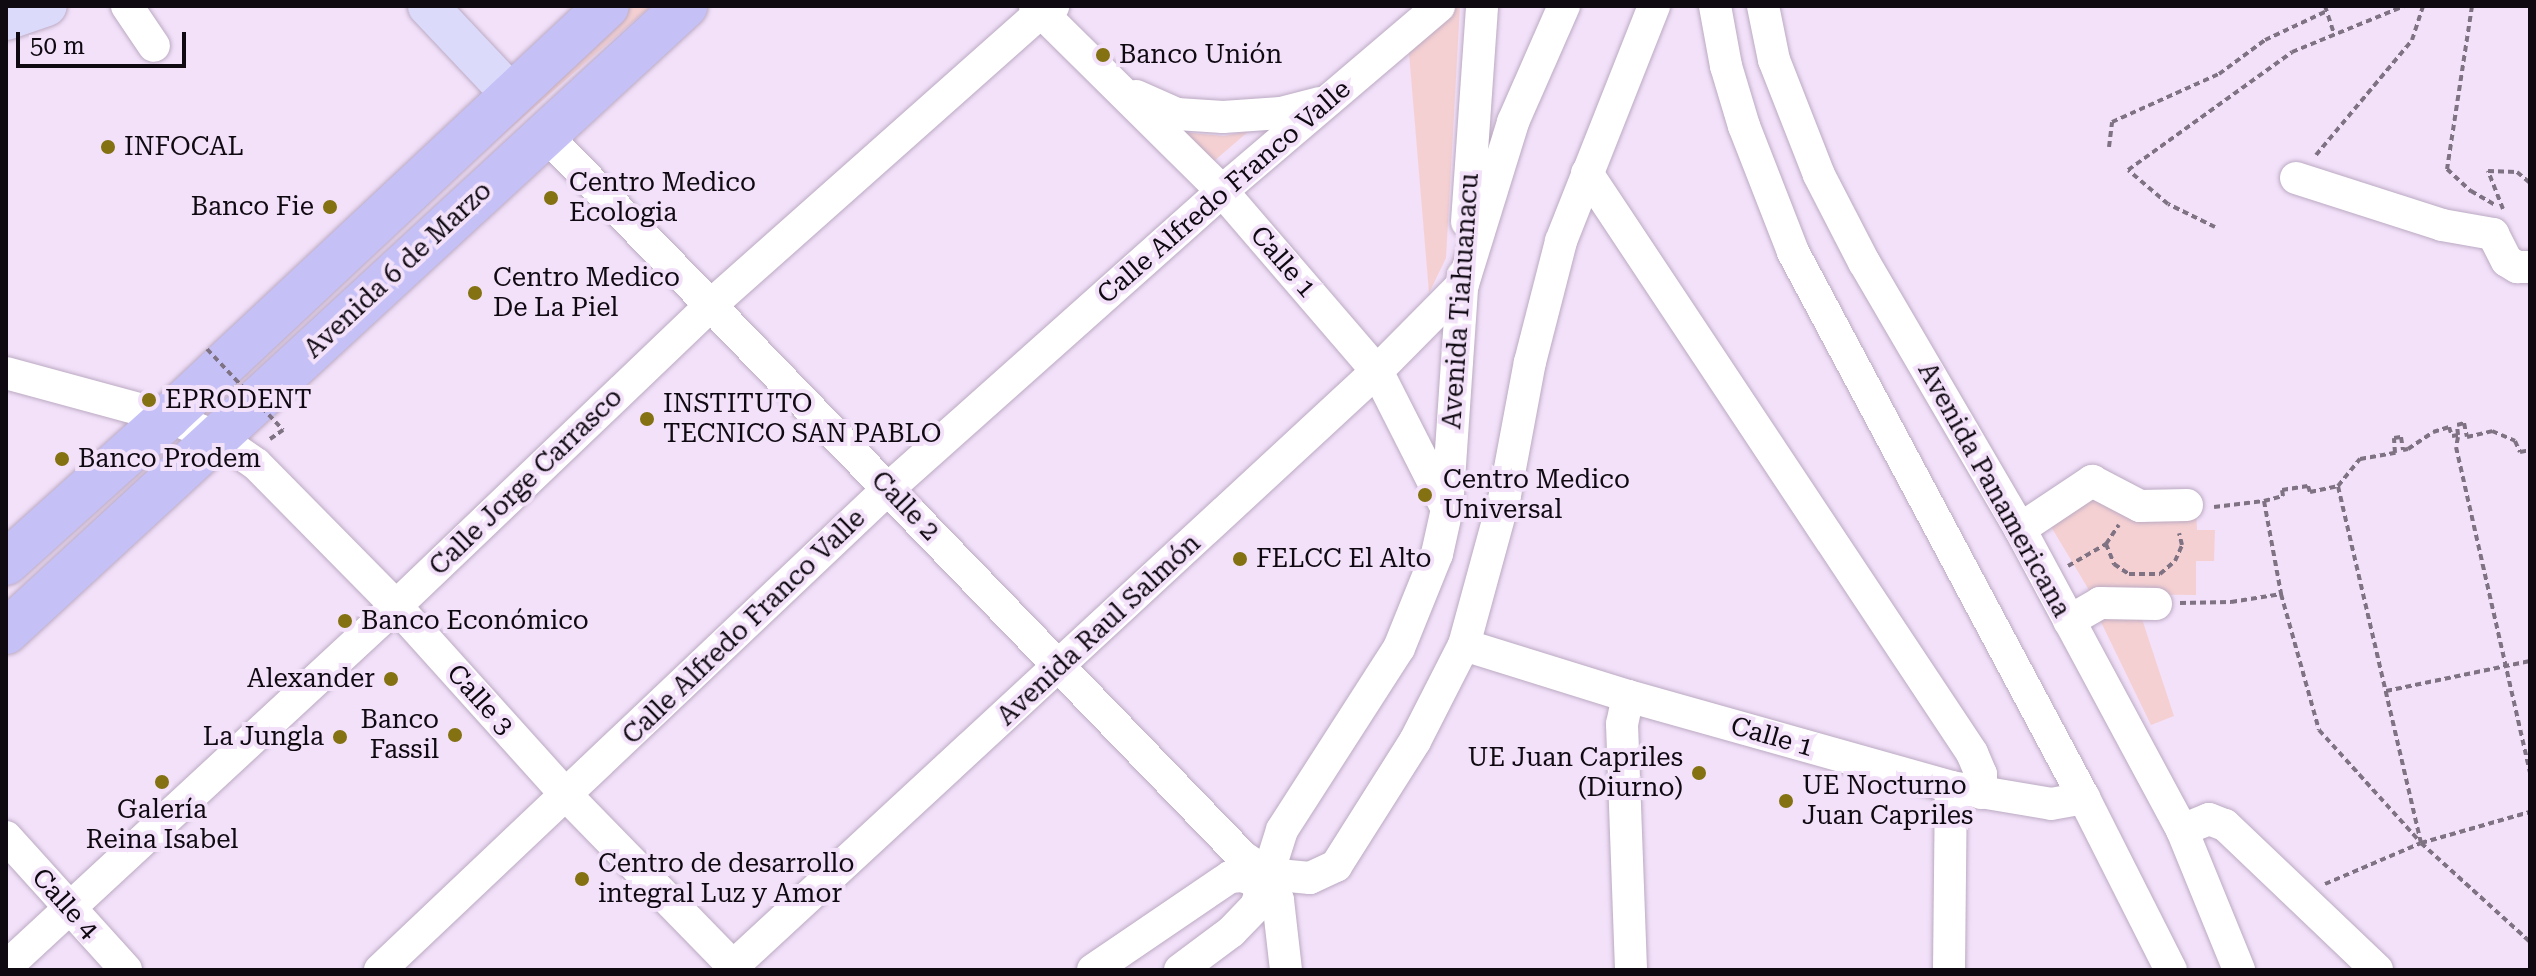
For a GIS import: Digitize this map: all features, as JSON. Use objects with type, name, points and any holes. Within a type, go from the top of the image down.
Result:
[{"type":"highway","name":"Avenida 6 de Marzo","points":[[6,563],[168,417],[510,93],[607,6]]},
{"type":"highway","name":"Avenida 6 de Marzo","points":[[6,632],[685,6]]},
{"type":"main road","points":[[6,20],[47,6]]},
{"type":"main road","points":[[428,6],[510,93]]},
{"type":"street","points":[[127,6],[154,46]]},
{"type":"street","name":"Calle Alfredo Franco Valle","points":[[380,970],[888,489],[1222,191],[1439,6]]},
{"type":"street","name":"Avenida Tiahuanacu","points":[[1180,970],[1231,932],[1256,906],[1263,878],[1282,830],[1399,648],[1432,568],[1447,509],[1482,6]]},
{"type":"street","points":[[1463,284],[1513,122],[1564,6]]},
{"type":"street","points":[[1093,970],[1230,877],[1310,878],[1321,876],[1336,866],[1415,741],[1464,645],[1505,495],[1545,296],[1587,173],[1654,6]]},
{"type":"street","points":[[1715,6],[1726,66],[1744,126],[1793,252],[2084,798],[2171,970]]},
{"type":"street","name":"Avenida Panamericana","points":[[1763,6],[1774,60],[1819,175],[1864,262],[2020,529],[2182,830],[2239,970]]},
{"type":"street","name":"Calle 1","points":[[1043,8],[1222,191],[1377,371],[1447,509]]},
{"type":"street","name":"Calle Jorge Carrasco","points":[[6,967],[396,606],[711,305],[1043,8]]},
{"type":"street","points":[[1117,87],[1177,114],[1223,117],[1281,113],[1327,101]]},
{"type":"street","name":"Calle 2","points":[[545,134],[1263,878]]},
{"type":"street","points":[[1587,173],[1972,753],[1981,774],[1966,790],[1949,970]]},
{"type":"street","points":[[2296,178],[2442,225],[2498,222],[2507,261],[2517,267],[2530,267]]},
{"type":"street","name":"Avenida Raul Salmón","points":[[733,969],[1377,371],[1463,284]]},
{"type":"street","name":"Calle 3","points":[[6,373],[168,417],[217,437],[256,464],[396,606],[567,796],[733,969]]},
{"type":"street","points":[[2020,529],[2092,481],[2140,506],[2183,517]]},
{"type":"street","points":[[2069,621],[2100,603],[2156,604]]},
{"type":"street","name":"Calle 1","points":[[1464,645],[1628,696],[1966,790],[2051,804],[2084,798]]},
{"type":"street","points":[[1628,696],[1622,724],[1631,970]]},
{"type":"street","points":[[2182,830],[2209,819],[2225,825],[2377,970]]},
{"type":"street","name":"Calle 4","points":[[6,837],[126,970]]},
{"type":"street","points":[[1263,878],[1281,914],[1286,970]]},
{"type":"path","points":[[2215,227],[2168,204],[2128,170],[2292,52],[2404,6]]},
{"type":"path","points":[[2296,178],[2412,40],[2423,6]]},
{"type":"path","points":[[2472,6],[2447,169],[2498,222]]},
{"type":"path","points":[[2109,147],[2112,122],[2219,74],[2265,40],[2326,9],[2334,35]]},
{"type":"path","points":[[2498,222],[2488,171],[2517,172],[2530,183]]},
{"type":"path","points":[[207,349],[283,430],[272,441]]},
{"type":"path","points":[[2530,450],[2520,452],[2515,441],[2492,431],[2467,437],[2464,423],[2457,425],[2456,447],[2530,774]]},
{"type":"path","points":[[2106,544],[2114,564],[2129,574],[2160,574],[2175,561],[2182,545],[2183,517],[2283,496],[2282,490],[2308,486],[2310,492],[2338,486],[2360,459],[2395,453],[2394,438],[2401,437],[2403,450],[2433,432],[2449,427],[2452,436],[2458,435]]},
{"type":"path","points":[[2338,486],[2421,843]]},
{"type":"path","points":[[2264,501],[2281,594],[2319,730],[2421,843],[2530,942]]},
{"type":"path","points":[[2045,579],[2106,544],[2114,527],[2123,523]]},
{"type":"path","points":[[2156,604],[2231,602],[2281,594]]},
{"type":"path","points":[[2386,691],[2530,661]]},
{"type":"path","points":[[2300,898],[2310,890],[2421,843],[2530,812]]},
{"type":"shaded area","points":[[630,6],[651,6],[422,205],[549,80]]},
{"type":"shaded area","points":[[1460,6],[1446,258],[1429,293],[1408,41]]},
{"type":"shaded area","points":[[1170,131],[1224,136],[1249,131],[1207,167]]},
{"type":"shaded area","points":[[2089,491],[2196,509],[2197,530],[2215,530],[2214,561],[2196,561],[2196,595],[2097,594],[2089,590],[2050,525]]},
{"type":"shaded area","points":[[2099,618],[2142,619],[2174,716],[2151,725]]},
{"type":"place","name":"Banco Unión","points":[[1103,55]]},
{"type":"place","name":"INFOCAL","points":[[108,147]]},
{"type":"place","name":"Centro Medico Ecologia","points":[[551,198]]},
{"type":"place","name":"Banco Fie","points":[[330,207]]},
{"type":"place","name":"Centro Medico De La Piel","points":[[475,293]]},
{"type":"place","name":"EPRODENT","points":[[149,400]]},
{"type":"place","name":"INSTITUTO TECNICO SAN PABLO","points":[[647,419]]},
{"type":"place","name":"Banco Prodem","points":[[62,459]]},
{"type":"place","name":"Centro Medico Universal","points":[[1425,495]]},
{"type":"place","name":"FELCC El Alto","points":[[1240,559]]},
{"type":"place","name":"Banco Económico","points":[[345,621]]},
{"type":"place","name":"Alexander","points":[[391,679]]},
{"type":"place","name":"Banco Fassil","points":[[455,735]]},
{"type":"place","name":"La Jungla","points":[[340,737]]},
{"type":"place","name":"UE Juan Capriles (Diurno)","points":[[1699,773]]},
{"type":"place","name":"Galería Reina Isabel","points":[[162,782]]},
{"type":"place","name":"UE Nocturno Juan Capriles","points":[[1786,801]]},
{"type":"place","name":"Centro de desarrollo integral Luz y Amor","points":[[582,879]]}]
